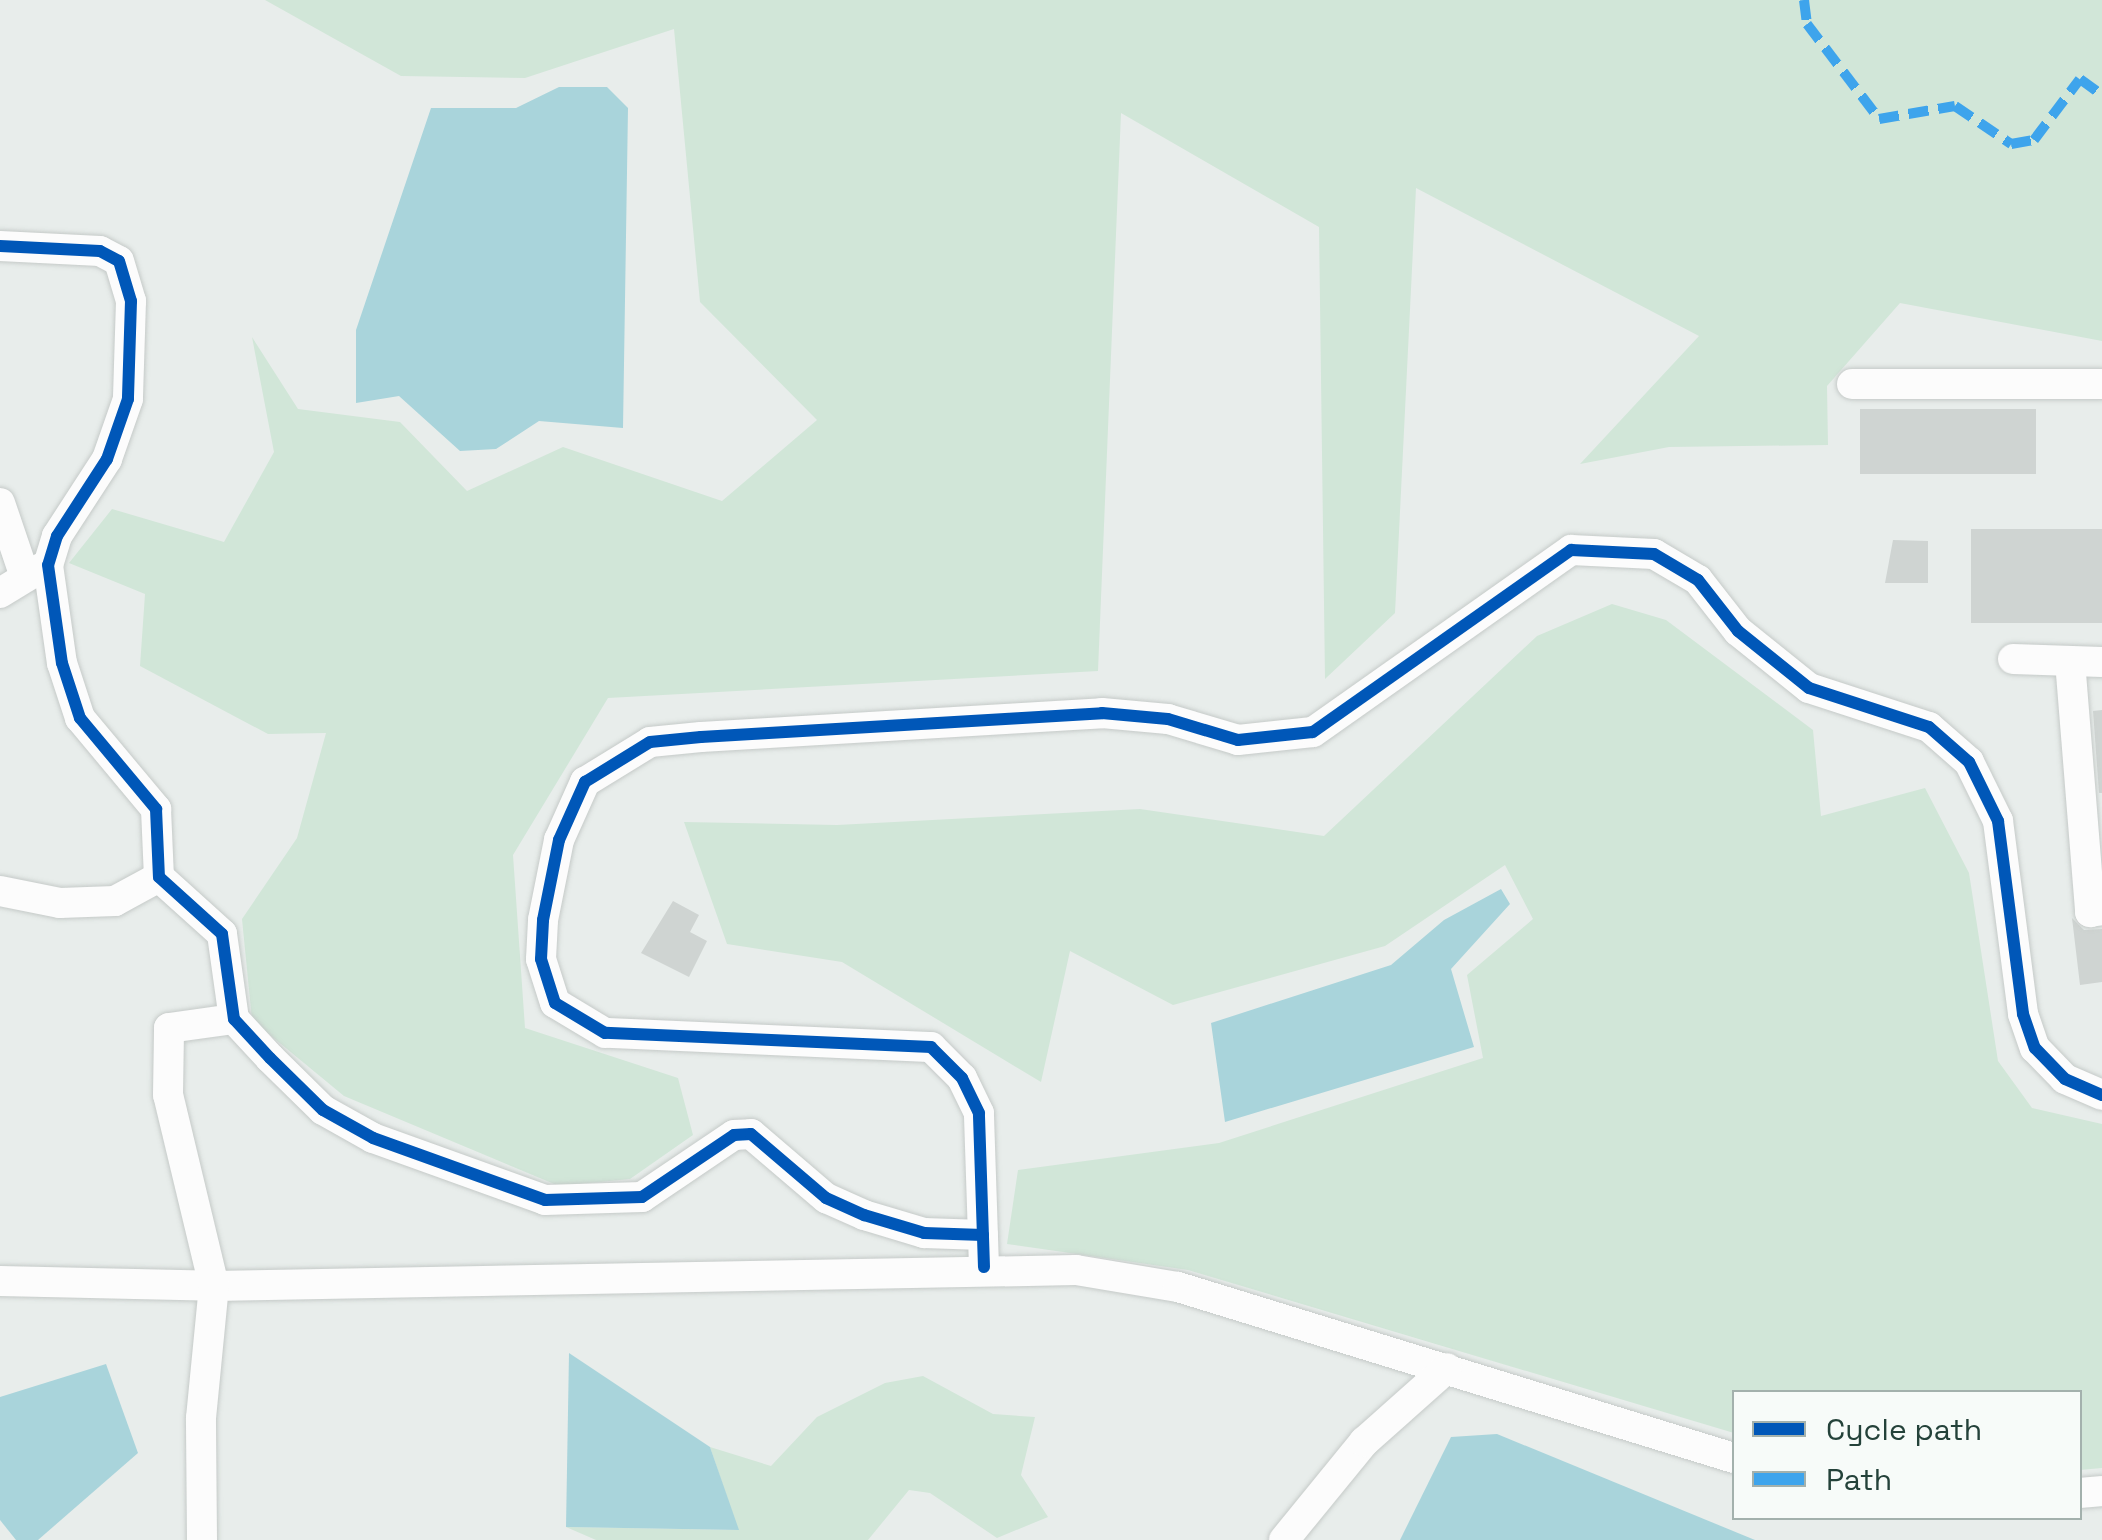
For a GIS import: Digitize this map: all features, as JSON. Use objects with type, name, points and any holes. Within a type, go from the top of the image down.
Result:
[{"type":"street","points":[[0,246],[100,250],[119,261],[131,300],[128,399],[108,459],[24,578]]},
{"type":"street","points":[[1852,384],[2102,384]]},
{"type":"street","points":[[0,503],[24,578],[62,663],[80,718],[156,809],[160,877],[222,934],[234,1019],[323,1110],[373,1138],[545,1200],[642,1197],[734,1135],[751,1134],[826,1198],[864,1215],[924,1234],[982,1235]]},
{"type":"street","points":[[984,1267],[979,1113],[962,1078],[931,1047],[605,1033],[555,1002],[541,959],[542,920],[559,840],[585,782],[650,742],[700,737],[1102,712],[1168,719],[1238,740],[1312,732],[1571,550],[1654,554],[1698,580],[1738,631],[1795,678],[1929,727],[1969,762],[1998,822],[2023,1014],[2035,1048],[2065,1080],[2102,1095]]},
{"type":"street","points":[[2013,659],[2102,662]]},
{"type":"street","points":[[2070,661],[2092,814],[2090,912],[2102,910]]},
{"type":"street","points":[[0,890],[60,902],[115,900],[160,877]]},
{"type":"street","points":[[202,1540],[202,1418],[214,1286],[168,1096],[169,1028],[234,1019]]},
{"type":"street","points":[[0,1281],[214,1286],[984,1267],[1178,1287],[1732,1457]]},
{"type":"street","points":[[1284,1540],[1364,1442],[1447,1368]]},
{"type":"green space","points":[[265,0],[2102,0],[2102,341],[1900,303],[1827,386],[1828,445],[1669,447],[1580,464],[1699,336],[1416,188],[1395,613],[1325,679],[1319,227],[1121,113],[1098,671],[608,698],[513,855],[525,1028],[678,1078],[693,1135],[630,1179],[559,1186],[344,1096],[252,1020],[242,919],[297,838],[326,733],[268,734],[140,666],[145,594],[69,563],[112,509],[224,542],[274,452],[252,337],[298,409],[400,422],[467,491],[563,447],[722,501],[817,420],[700,302],[674,29],[525,78],[401,76]]},
{"type":"green space","points":[[1612,604],[1666,620],[1813,730],[1821,816],[1925,788],[1969,873],[1998,1061],[2032,1108],[2102,1124],[2102,1468],[2082,1470],[2082,1390],[1732,1390],[1732,1432],[1188,1270],[1007,1244],[1018,1170],[1219,1143],[1483,1058],[1467,975],[1533,919],[1505,865],[1385,946],[1173,1005],[1070,951],[1041,1082],[842,962],[727,944],[684,822],[837,825],[1140,809],[1324,836],[1537,636]]},
{"type":"green space","points":[[923,1376],[993,1414],[1035,1417],[1021,1475],[1048,1517],[997,1538],[930,1493],[909,1490],[868,1540],[596,1540],[566,1527],[738,1530],[710,1447],[771,1466],[817,1417],[885,1383]]},
{"type":"water","points":[[559,87],[607,87],[628,108],[623,428],[539,421],[496,449],[460,451],[399,396],[356,403],[356,330],[431,108],[516,108]]},
{"type":"water","points":[[1501,889],[1510,904],[1451,969],[1474,1047],[1225,1122],[1211,1023],[1391,965],[1444,920]]},
{"type":"water","points":[[569,1353],[710,1447],[739,1530],[566,1527]]},
{"type":"water","points":[[106,1364],[138,1453],[38,1540],[16,1540],[0,1520],[0,1397]]},
{"type":"water","points":[[1497,1434],[1755,1540],[1400,1540],[1451,1437]]},
{"type":"building","points":[[1860,409],[2036,409],[2036,474],[1860,474]]},
{"type":"building","points":[[1971,529],[2102,529],[2102,623],[1971,623]]},
{"type":"building","points":[[1893,540],[1928,541],[1928,583],[1885,583]]},
{"type":"building","points":[[2102,710],[2102,793],[2099,793],[2093,711]]},
{"type":"building","points":[[673,901],[699,915],[690,932],[707,941],[689,977],[641,953]]},
{"type":"building","points":[[2072,918],[2084,930],[2102,929],[2102,982],[2080,985]]},
{"type":"marked path","points":[[1804,0],[1807,24],[1879,119],[1955,106],[2011,144],[2034,140],[2080,79],[2102,95]]},
{"type":"cycle path","points":[[0,246],[100,251],[119,261],[131,301],[128,399],[107,459],[57,536],[48,565],[62,663],[80,718],[156,809],[159,877],[222,934],[234,1019],[270,1058],[323,1110],[373,1138],[545,1200],[642,1197],[734,1135],[751,1134],[826,1198],[864,1215],[924,1233],[983,1235]]},
{"type":"cycle path","points":[[984,1267],[979,1113],[962,1078],[931,1047],[605,1033],[555,1003],[541,959],[543,920],[559,840],[585,782],[650,742],[701,737],[1102,713],[1168,719],[1238,740],[1313,732],[1571,550],[1654,554],[1698,580],[1738,631],[1809,688],[1929,727],[1969,762],[1998,821],[2023,1014],[2035,1048],[2065,1079],[2102,1095]]}]
